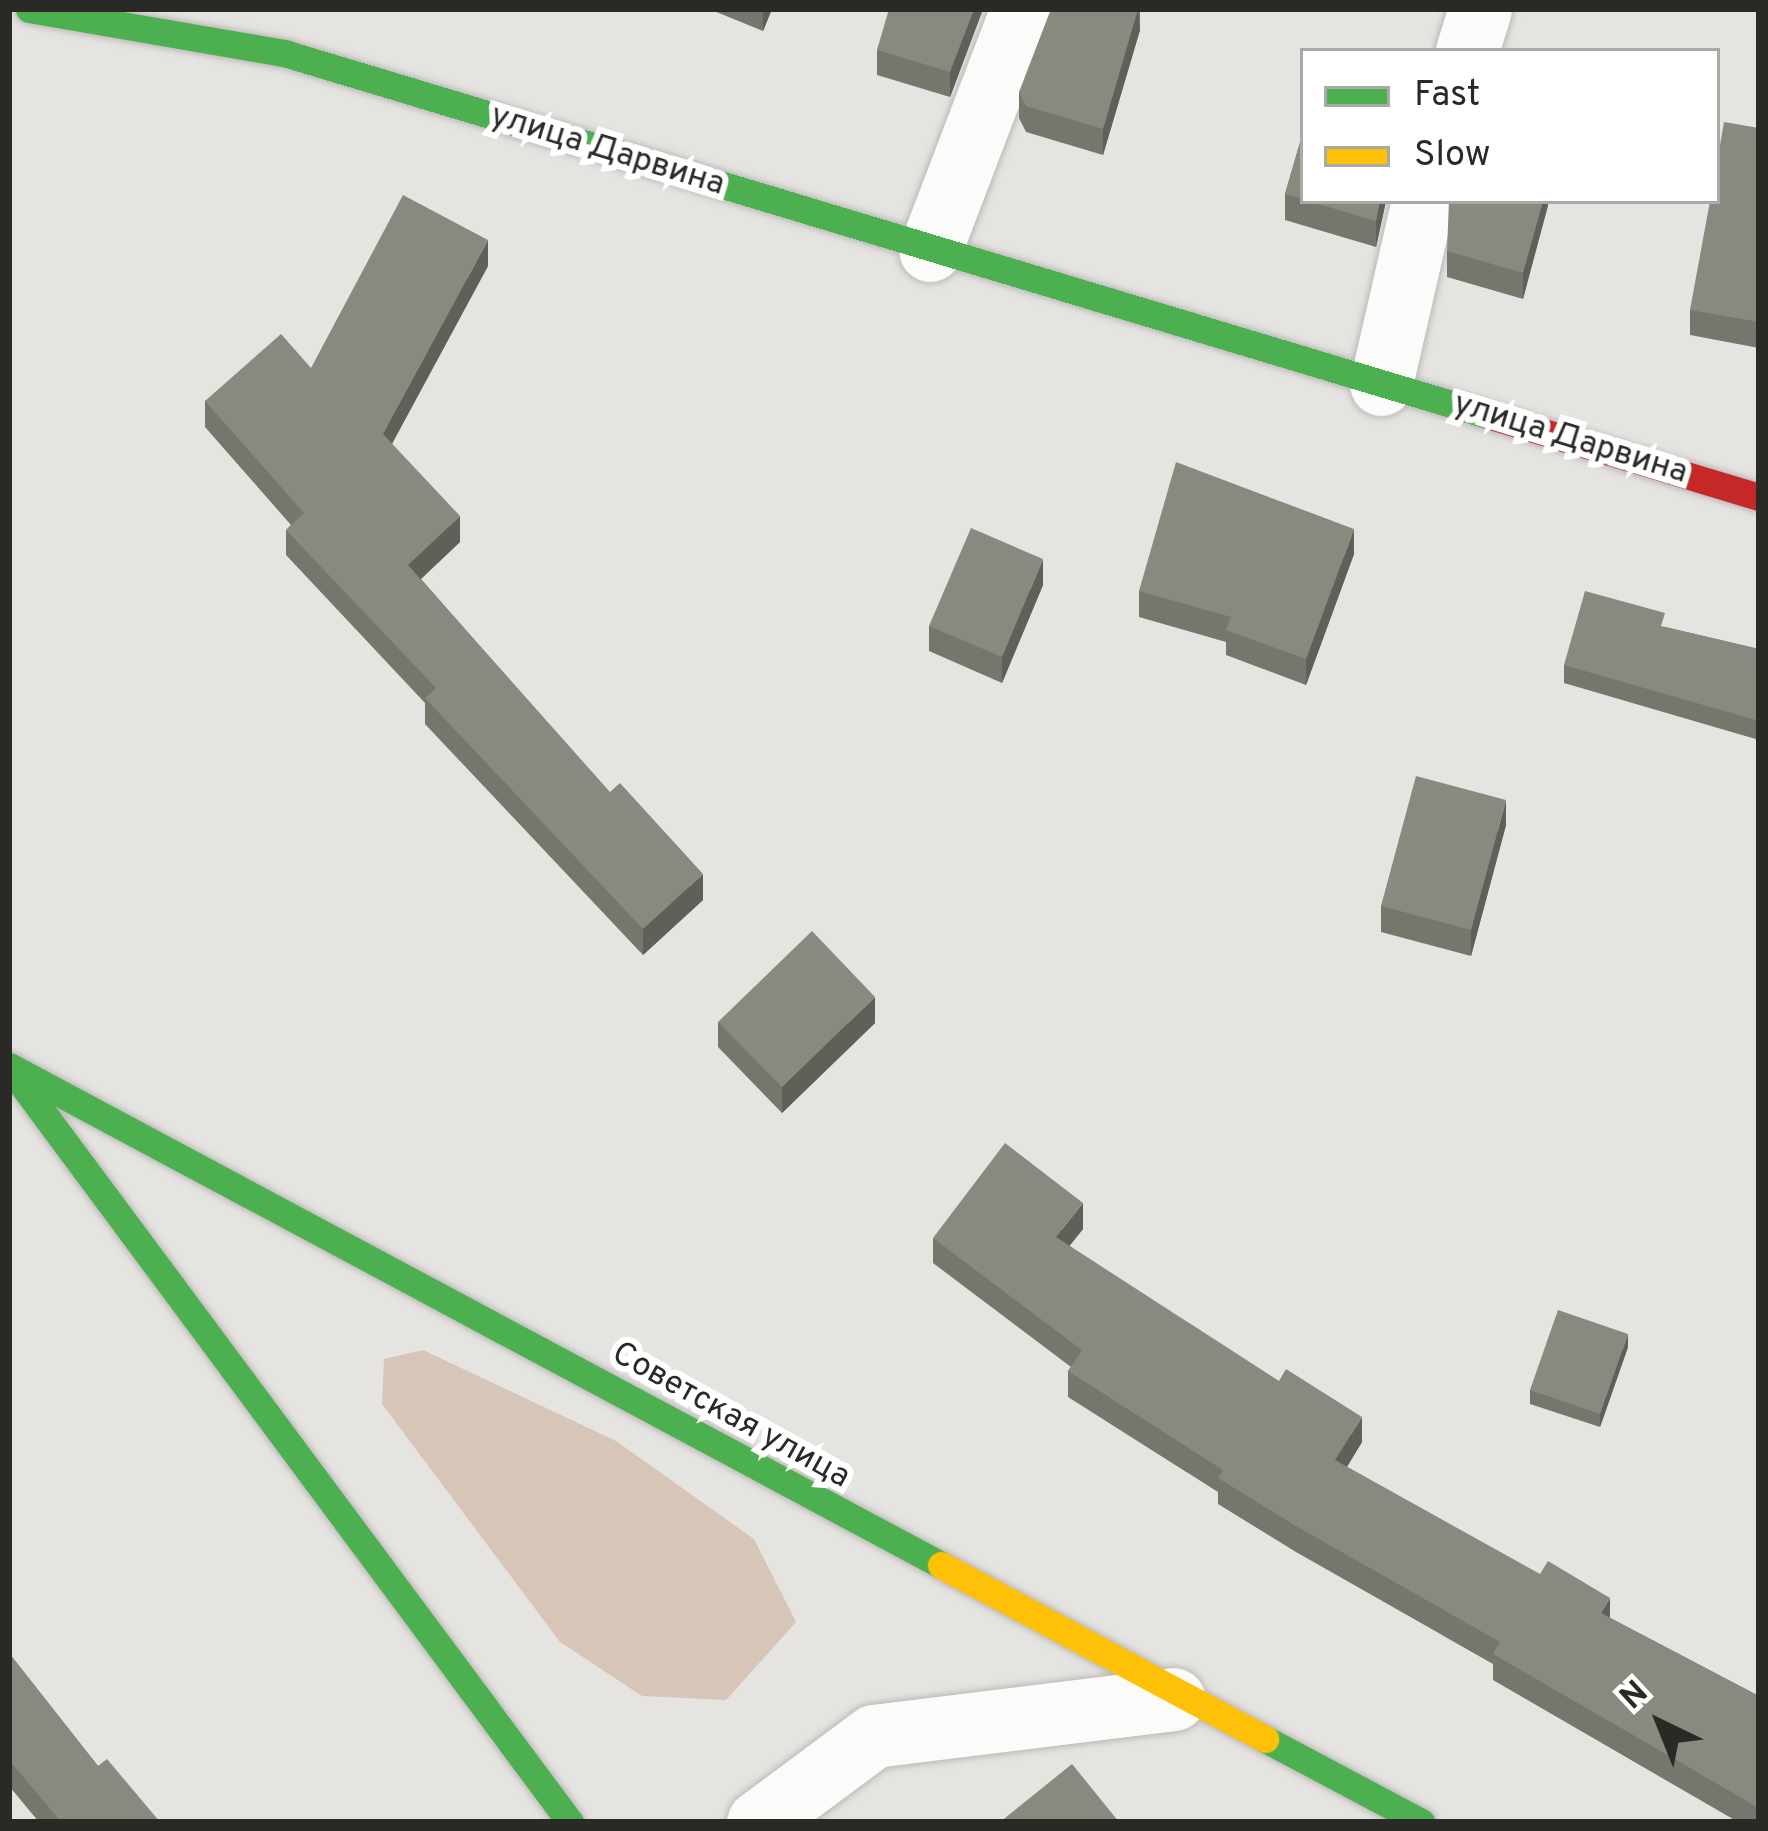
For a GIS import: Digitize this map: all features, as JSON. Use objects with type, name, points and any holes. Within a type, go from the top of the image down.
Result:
[{"type":"street","name":"улица Дарвина","points":[[28,9],[284,52],[1759,496]]},
{"type":"street","points":[[930,250],[1022,9]]},
{"type":"street","points":[[1468,48],[1480,9]]},
{"type":"street","points":[[1381,384],[1423,204]]},
{"type":"street","name":"Советская улица","points":[[9,1066],[1174,1699],[1421,1822]]},
{"type":"street","name":"Советская улица","points":[[9,1066],[570,1822]]},
{"type":"street","points":[[758,1822],[874,1736],[1174,1699]]},
{"type":"shaded area","points":[[423,1350],[616,1441],[754,1539],[796,1622],[726,1700],[642,1696],[560,1642],[382,1404],[384,1359]]},
{"type":"building","points":[[889,9],[974,9],[950,72],[877,50]]},
{"type":"building","points":[[1051,9],[1138,9],[1103,129],[1026,106],[1019,92]]},
{"type":"building","points":[[1724,122],[1759,128],[1759,322],[1690,310],[1709,204],[1720,204]]},
{"type":"building","points":[[1300,142],[1300,198],[1285,194]]},
{"type":"building","points":[[403,195],[488,240],[383,434],[460,516],[408,565],[610,792],[620,783],[703,874],[643,929],[425,698],[436,688],[286,530],[304,513],[205,401],[281,334],[311,368]]},
{"type":"building","points":[[1318,204],[1379,204],[1376,221]]},
{"type":"building","points":[[1449,204],[1542,204],[1523,273],[1447,251]]},
{"type":"building","points":[[1176,462],[1354,529],[1306,659],[1226,630],[1231,617],[1139,591]]},
{"type":"building","points":[[971,528],[1043,559],[1002,657],[929,626]]},
{"type":"building","points":[[1585,591],[1665,613],[1661,626],[1759,649],[1759,721],[1564,665]]},
{"type":"building","points":[[1416,776],[1506,800],[1471,930],[1381,906]]},
{"type":"building","points":[[812,931],[875,997],[782,1087],[718,1022]]},
{"type":"building","points":[[1005,1143],[1083,1203],[1056,1237],[1279,1381],[1286,1369],[1362,1417],[1335,1460],[1540,1574],[1548,1561],[1610,1598],[1601,1613],[1759,1696],[1759,1808],[1493,1654],[1500,1642],[1218,1478],[1223,1470],[1068,1371],[1082,1350],[933,1238]]},
{"type":"building","points":[[1558,1310],[1628,1334],[1600,1414],[1530,1390]]},
{"type":"building","points":[[9,1653],[98,1766],[107,1759],[160,1822],[61,1822],[9,1760]]},
{"type":"building","points":[[1072,1764],[1119,1822],[1000,1822]]},
{"type":"traffic: fast","points":[[29,9],[284,53],[1494,417]]},
{"type":"traffic: fast","points":[[9,1066],[941,1565]]},
{"type":"traffic: fast","points":[[9,1067],[570,1822]]},
{"type":"traffic: fast","points":[[1265,1739],[1421,1822]]},
{"type":"traffic: slow","points":[[941,1565],[1265,1739]]},
{"type":"traffic: jam","points":[[1494,417],[1759,497]]}]
